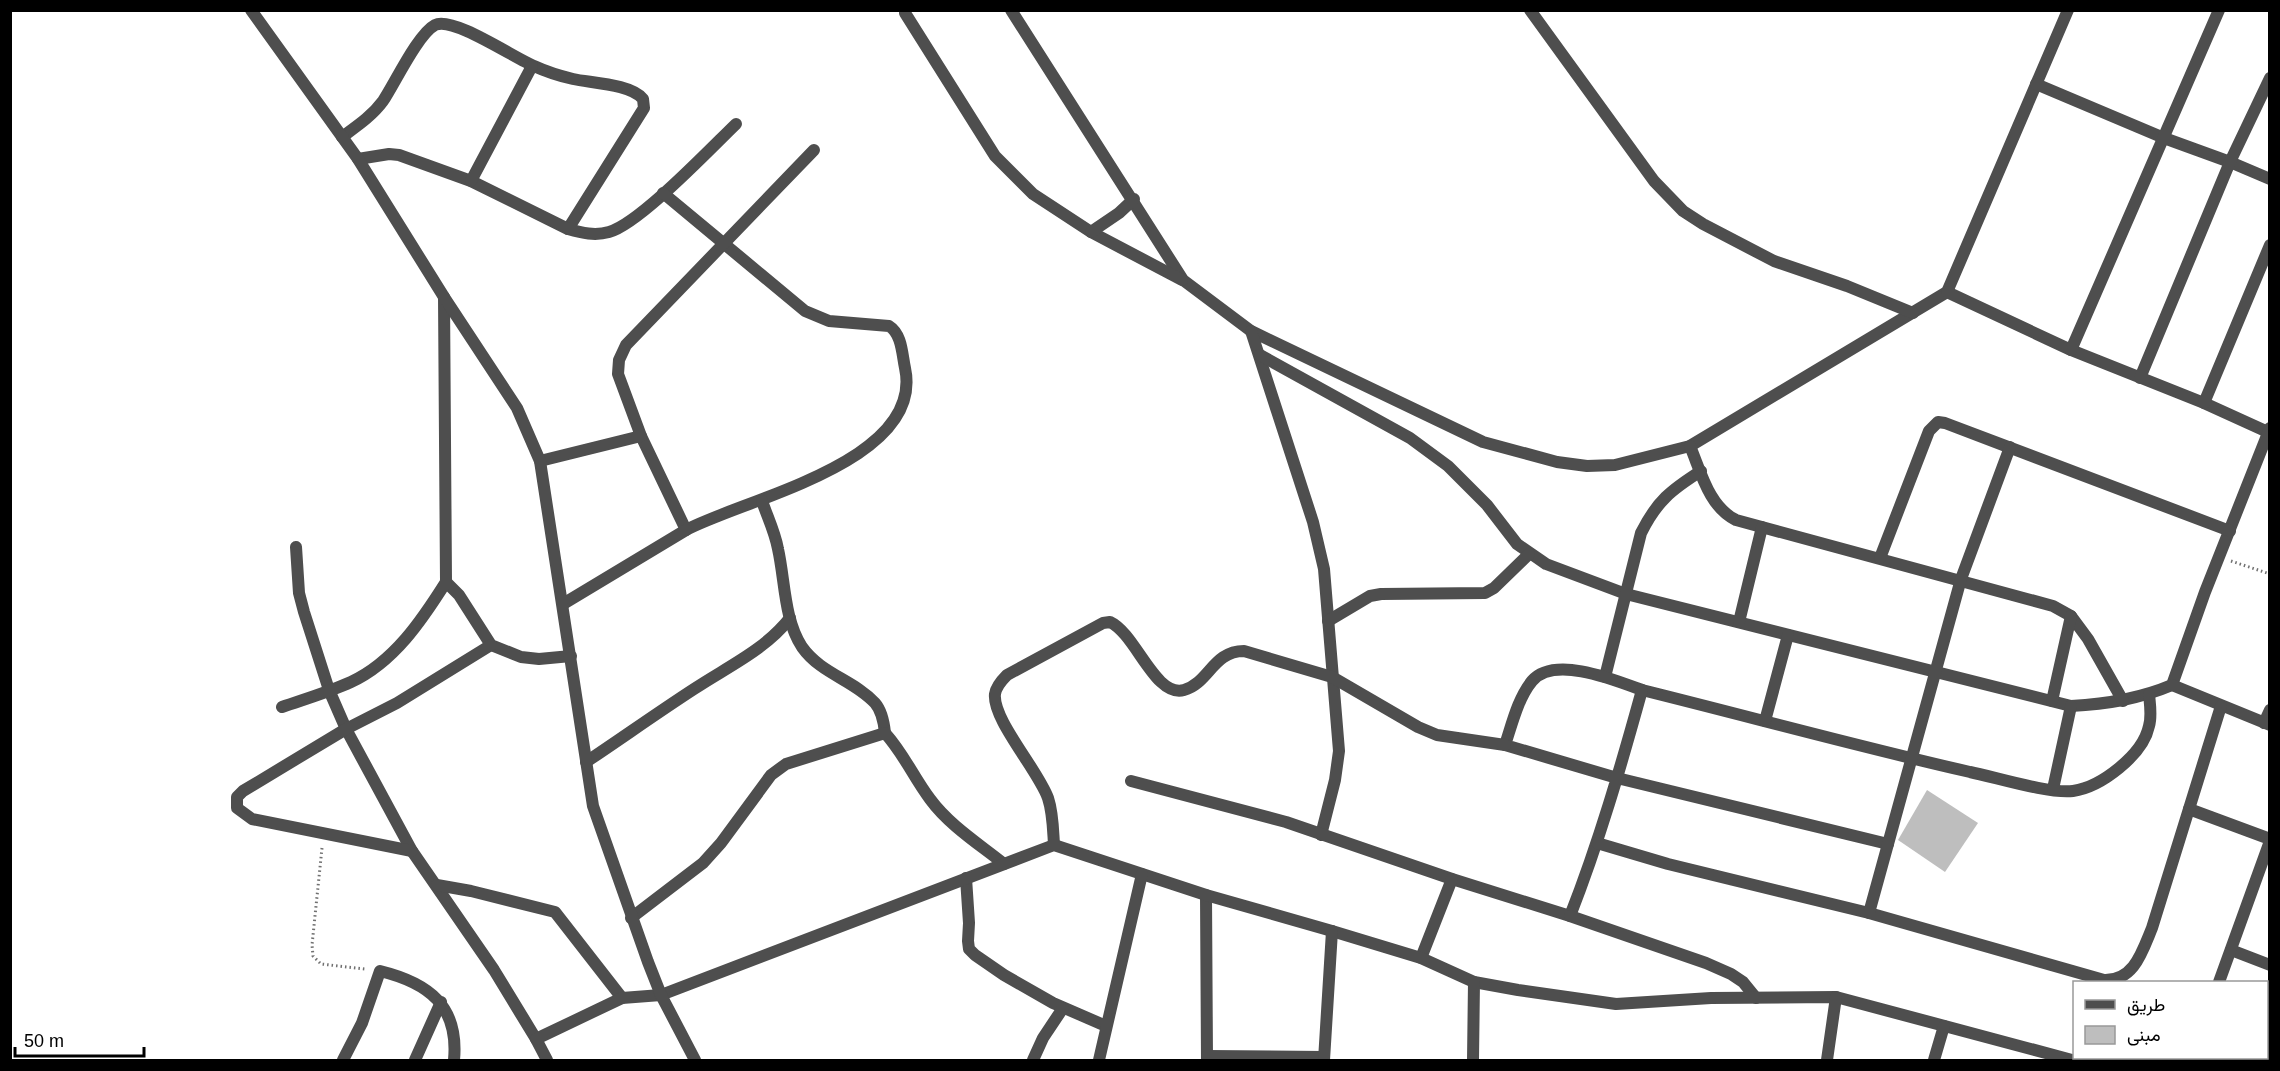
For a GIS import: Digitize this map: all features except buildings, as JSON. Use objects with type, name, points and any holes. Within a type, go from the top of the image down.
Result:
[{"type":"street","points":[[251,10],[358,159],[517,408],[540,461],[593,806],[631,918],[661,995],[695,1060]]},
{"type":"street","points":[[1011,10],[1134,199],[1183,280]]},
{"type":"street","points":[[1530,10],[1654,181],[1683,211],[1774,261],[1847,286],[1913,313]]},
{"type":"street","points":[[904,11],[995,156],[1032,194],[1090,232],[1183,280],[1251,330],[1483,442],[1557,462],[1587,466],[1615,465],[1690,446],[1947,292],[2068,10]]},
{"type":"street","points":[[2071,350],[2219,10]]},
{"type":"street","points":[[342,137],[369,116],[382,102],[417,44],[429,29],[437,24],[454,25],[532,66],[555,74],[597,82],[636,93],[643,99],[644,108],[568,229]]},
{"type":"street","points":[[471,181],[532,66]]},
{"type":"street","points":[[2140,378],[2230,162],[2270,78]]},
{"type":"street","points":[[2036,84],[2164,138],[2270,179]]},
{"type":"street","points":[[358,159],[389,154],[399,155],[471,181],[568,229],[598,234],[621,228],[663,193],[736,124]]},
{"type":"street","points":[[686,530],[641,436],[618,374],[619,360],[626,345],[814,150]]},
{"type":"street","points":[[563,604],[686,530],[714,516],[762,501],[853,458],[874,444],[894,421],[904,402],[907,378],[899,339],[894,330],[889,326],[829,321],[805,311],[663,193]]},
{"type":"street","points":[[1090,232],[1113,218],[1134,199]]},
{"type":"street","points":[[2204,403],[2270,245]]},
{"type":"street","points":[[1947,292],[2071,350],[2269,431],[2172,685]]},
{"type":"street","points":[[282,707],[352,681],[375,668],[405,639],[446,582],[444,297]]},
{"type":"street","points":[[1251,330],[1313,522],[1324,570],[1339,751],[1335,780],[1322,835]]},
{"type":"street","points":[[1260,355],[1410,438],[1448,466],[1487,505],[1517,544],[1529,554],[1546,564],[1626,594],[2071,706],[2122,701],[2172,685],[2267,724],[2270,710]]},
{"type":"street","points":[[1880,558],[1929,431],[1938,422],[2230,531]]},
{"type":"street","points":[[540,461],[641,436]]},
{"type":"street","points":[[1690,446],[1716,505],[1725,515],[1762,527],[1961,579],[2053,606],[2072,616],[2105,666],[2122,701]]},
{"type":"street","points":[[1869,913],[1961,579],[2010,447]]},
{"type":"street","points":[[1605,677],[1641,533],[1651,512],[1666,495],[1701,471]]},
{"type":"street","points":[[762,501],[778,546],[790,618],[800,644],[810,658],[876,704],[883,717],[885,734],[900,751],[929,799],[944,815],[1004,864]]},
{"type":"street","points":[[1739,622],[1762,527]]},
{"type":"street","points":[[296,547],[299,593],[329,690],[346,729],[412,851],[494,970],[536,1039],[546,1060]]},
{"type":"street","points":[[1328,621],[1370,596],[1381,594],[1485,593],[1494,588],[1529,554]]},
{"type":"street","points":[[446,582],[459,595],[491,645],[521,657],[539,659],[571,656]]},
{"type":"street","points":[[2052,701],[2072,616]]},
{"type":"street","points":[[586,762],[757,649],[771,639],[790,618]]},
{"type":"street","points":[[1054,845],[1048,799],[1023,752],[1007,732],[996,706],[995,694],[999,684],[1007,675],[1103,623],[1110,622],[1123,630],[1159,681],[1169,689],[1180,691],[1191,688],[1221,658],[1232,651],[1254,653],[1332,677],[1418,727],[1437,735],[1505,745],[1617,778],[1888,844]]},
{"type":"street","points":[[1765,721],[1788,635]]},
{"type":"street","points":[[412,851],[252,819],[237,808],[237,797],[243,791],[346,729],[397,703],[491,645]]},
{"type":"street","points":[[1505,745],[1522,696],[1533,679],[1560,668],[1605,677],[1642,690],[1912,759],[2071,792],[2090,787],[2115,772],[2139,747],[2149,728],[2151,711],[2149,694]]},
{"type":"street","points":[[1570,916],[1597,843],[1642,690]]},
{"type":"street","points":[[2053,789],[2071,706]]},
{"type":"street","points":[[1597,843],[1668,864],[1869,913],[2104,980],[2115,981],[2127,974],[2141,957],[2221,706]]},
{"type":"street","points":[[631,918],[703,863],[721,843],[771,775],[786,764],[885,734]]},
{"type":"street","points":[[1131,781],[1286,822],[1706,963],[1743,982],[1756,998]]},
{"type":"street","points":[[2189,809],[2270,840],[2219,981]]},
{"type":"street","points":[[536,1039],[622,998],[661,995],[1054,845],[1206,895],[1332,930],[1421,958],[1474,982],[1616,1004],[1836,997],[2072,1060]]},
{"type":"street","points":[[1099,1060],[1142,874]]},
{"type":"street","points":[[966,878],[969,949],[1004,975],[1063,1008],[1106,1026]]},
{"type":"street","points":[[1421,958],[1452,879]]},
{"type":"street","points":[[437,885],[555,912],[622,998]]},
{"type":"street","points":[[1206,895],[1207,1058],[1324,1059],[1332,930]]},
{"type":"street","points":[[2231,950],[2270,965]]},
{"type":"street","points":[[343,1060],[362,1023],[380,971],[402,976],[421,986],[441,1002],[452,1022],[456,1042],[454,1060]]},
{"type":"street","points":[[1473,1060],[1474,982]]},
{"type":"street","points":[[1827,1060],[1836,997]]},
{"type":"street","points":[[415,1060],[441,1002]]},
{"type":"street","points":[[1033,1060],[1043,1038],[1063,1008]]},
{"type":"street","points":[[1934,1060],[1944,1026]]},
{"type":"path","points":[[2219,558],[2270,574]]},
{"type":"path","points":[[323,834],[312,945],[313,957],[321,964],[380,971]]}]
